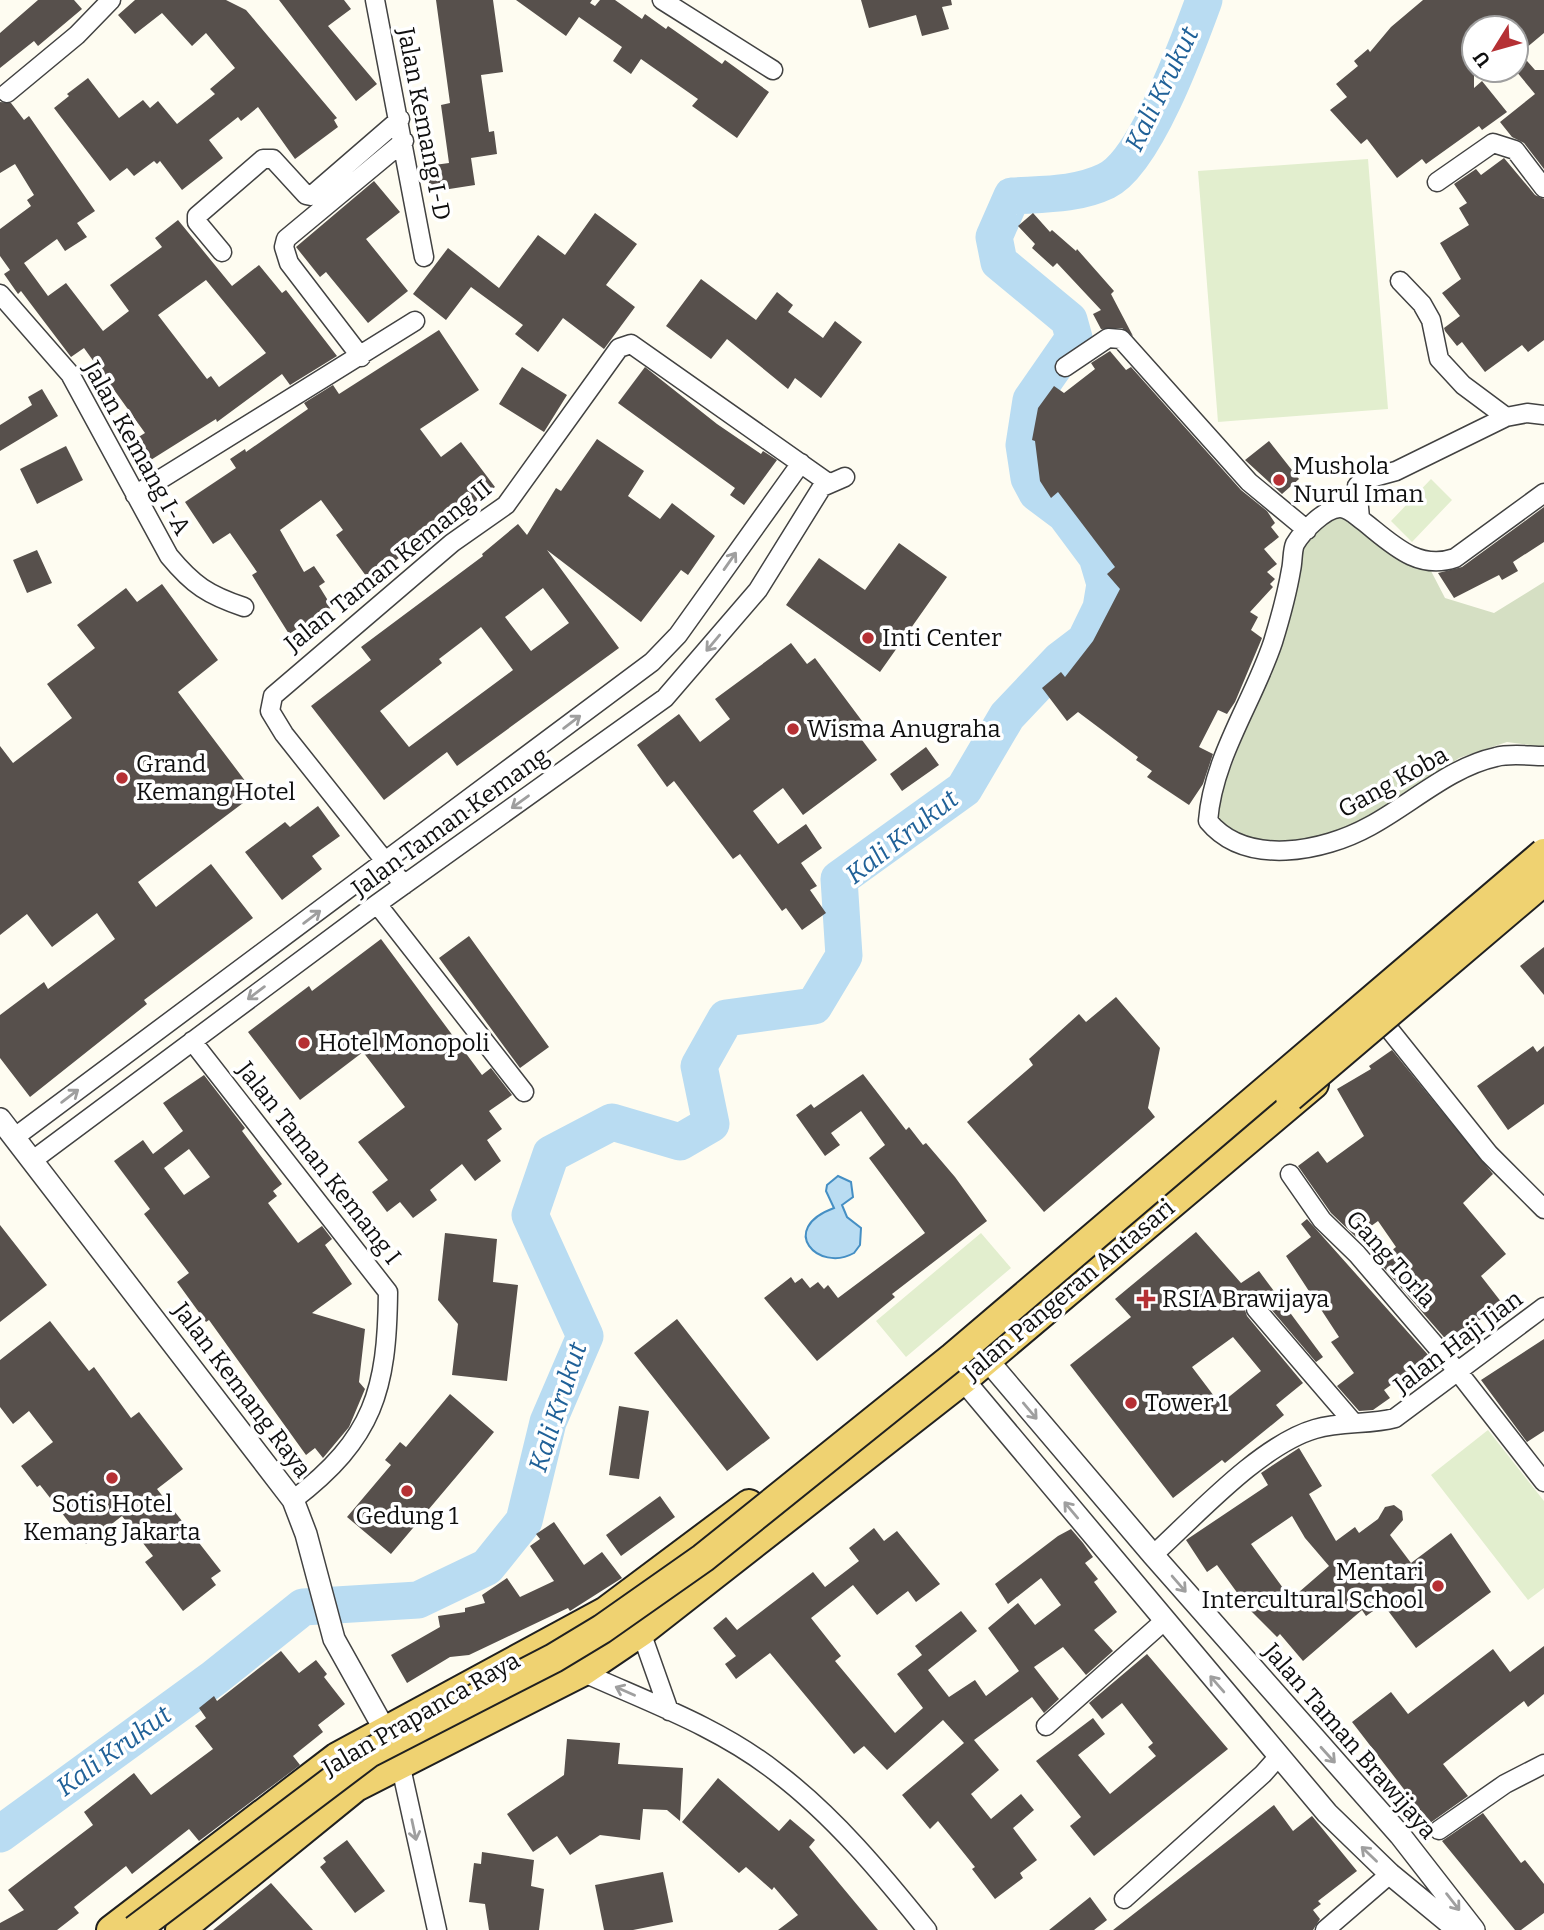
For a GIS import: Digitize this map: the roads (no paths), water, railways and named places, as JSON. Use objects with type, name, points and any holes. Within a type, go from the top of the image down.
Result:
[{"type":"main road","name":"Jalan Pangeran Antasari","points":[[606,1611],[742,1510],[942,1353],[1168,1156],[1544,841]]},
{"type":"main road","points":[[135,1930],[369,1753],[554,1658],[601,1629],[703,1558],[953,1357],[1544,853]]},
{"type":"main road","points":[[159,1930],[354,1774],[400,1747],[566,1667],[709,1568],[960,1369],[1179,1190],[1544,881]]},
{"type":"main road","name":"Jalan Pangeran Antasari","points":[[582,1672],[641,1632],[963,1380],[1544,891]]},
{"type":"main road","name":"Jalan Prapanca Raya","points":[[111,1930],[337,1757],[386,1728],[606,1611]]},
{"type":"main road","name":"Jalan Prapanca Raya","points":[[180,1930],[356,1787],[582,1672]]},
{"type":"street","points":[[7,93],[77,35],[111,0]]},
{"type":"street","name":"Jalan Kemang I-D","points":[[375,0],[400,118],[424,257]]},
{"type":"street","points":[[662,0],[774,70]]},
{"type":"street","points":[[222,252],[197,222],[197,216],[263,159],[273,159],[306,195],[311,196],[400,118]]},
{"type":"street","points":[[361,357],[289,264],[284,247],[286,239],[404,141]]},
{"type":"street","points":[[1437,182],[1493,143],[1515,150],[1544,188]]},
{"type":"street","points":[[1401,281],[1422,304],[1431,320],[1439,359],[1463,385],[1506,417]]},
{"type":"street","name":"Jalan Kemang I-A","points":[[0,294],[70,374],[99,422],[169,556],[188,579],[212,597],[244,607]]},
{"type":"street","points":[[135,495],[415,321]]},
{"type":"street","points":[[1065,367],[1108,338],[1121,339],[1249,482],[1307,530],[1324,515],[1340,508],[1360,518],[1398,548],[1423,562],[1438,563],[1455,558],[1544,493]]},
{"type":"street","name":"Jalan Taman Kemang II","points":[[404,885],[284,734],[270,711],[273,696],[284,683],[452,543],[506,505],[619,348],[631,344],[827,482]]},
{"type":"street","points":[[1360,518],[1357,486],[1363,480],[1396,471],[1506,417],[1527,413],[1544,415]]},
{"type":"street","name":"Jalan Taman Kemang","points":[[15,1137],[652,662],[678,635],[800,463]]},
{"type":"street","points":[[827,482],[845,477]]},
{"type":"street","name":"Jalan Taman Kemang","points":[[33,1160],[377,904],[679,685],[758,590],[827,482]]},
{"type":"street","name":"Gang Koba","points":[[1307,530],[1294,545],[1292,570],[1272,645],[1229,743],[1209,803],[1208,821],[1220,836],[1270,851],[1303,848],[1344,838],[1369,827],[1466,769],[1497,756],[1544,757]]},
{"type":"street","points":[[377,904],[524,1091]]},
{"type":"street","points":[[272,946],[290,968]]},
{"type":"street","points":[[1385,1024],[1489,1154],[1544,1209]]},
{"type":"street","name":"Jalan Taman Kemang I","points":[[192,1041],[388,1292],[383,1376],[372,1411],[329,1469],[293,1500]]},
{"type":"street","name":"Jalan Kemang Raya","points":[[0,1119],[293,1500],[306,1534],[334,1639],[386,1728],[400,1763]]},
{"type":"street","name":"Gang Torla","points":[[1290,1174],[1322,1220],[1357,1254],[1459,1373],[1544,1482]]},
{"type":"street","name":"Jalan Haji Jian","points":[[1153,1555],[1256,1463],[1283,1445],[1318,1428],[1353,1422],[1374,1424],[1395,1418],[1459,1373],[1544,1307]]},
{"type":"street","points":[[1256,1309],[1353,1422]]},
{"type":"street","name":"Jalan Taman Brawijaya","points":[[965,1333],[1153,1555],[1400,1835],[1474,1930]]},
{"type":"street","points":[[942,1353],[1163,1622],[1327,1813],[1390,1874],[1458,1930]]},
{"type":"street","points":[[1046,1726],[1163,1622]]},
{"type":"street","points":[[641,1632],[669,1711]]},
{"type":"street","points":[[582,1672],[712,1730],[776,1772],[882,1874],[927,1930]]},
{"type":"street","points":[[1124,1899],[1263,1774],[1279,1756]]},
{"type":"street","points":[[400,1763],[437,1930]]},
{"type":"street","points":[[1439,1830],[1505,1784],[1544,1764]]},
{"type":"street","points":[[1325,1930],[1390,1874],[1401,1849],[1400,1835]]},
{"type":"water","points":[[838,1176],[851,1182],[853,1197],[842,1205],[847,1217],[861,1228],[860,1245],[854,1253],[840,1258],[817,1253],[809,1246],[806,1237],[808,1227],[817,1217],[834,1208],[826,1191],[827,1185]]},
{"type":"waterway","name":"Kali Krukut","points":[[0,1834],[214,1678],[303,1607],[418,1600],[487,1567],[524,1521],[548,1422],[585,1336],[530,1215],[551,1154],[612,1122],[680,1142],[711,1124],[699,1066],[726,1018],[814,1006],[844,956],[839,879],[964,789],[1007,716],[1060,660],[1085,641],[1101,608],[1105,584],[1097,557],[1065,514],[1037,493],[1029,478],[1024,445],[1031,400],[1074,338],[1069,320],[999,262],[994,237],[1012,196],[1084,189],[1106,181],[1121,170],[1136,151],[1164,99],[1204,0]]},
{"type":"place","name":"Mushola Nurul Iman","points":[[1279,480]]},
{"type":"place","name":"Inti Center","points":[[868,638]]},
{"type":"place","name":"Wisma Anugraha","points":[[793,729]]},
{"type":"place","name":"Grand Kemang Hotel","points":[[122,778]]},
{"type":"place","name":"Hotel Monopoli","points":[[304,1043]]},
{"type":"place","name":"RSIA Brawijaya","points":[[1146,1299]]},
{"type":"place","name":"Tower 1","points":[[1131,1403]]},
{"type":"place","name":"Sotis Hotel Kemang Jakarta","points":[[112,1478]]},
{"type":"place","name":"Gedung 1","points":[[407,1491]]},
{"type":"place","name":"Mentari Intercultural School","points":[[1438,1586]]}]
